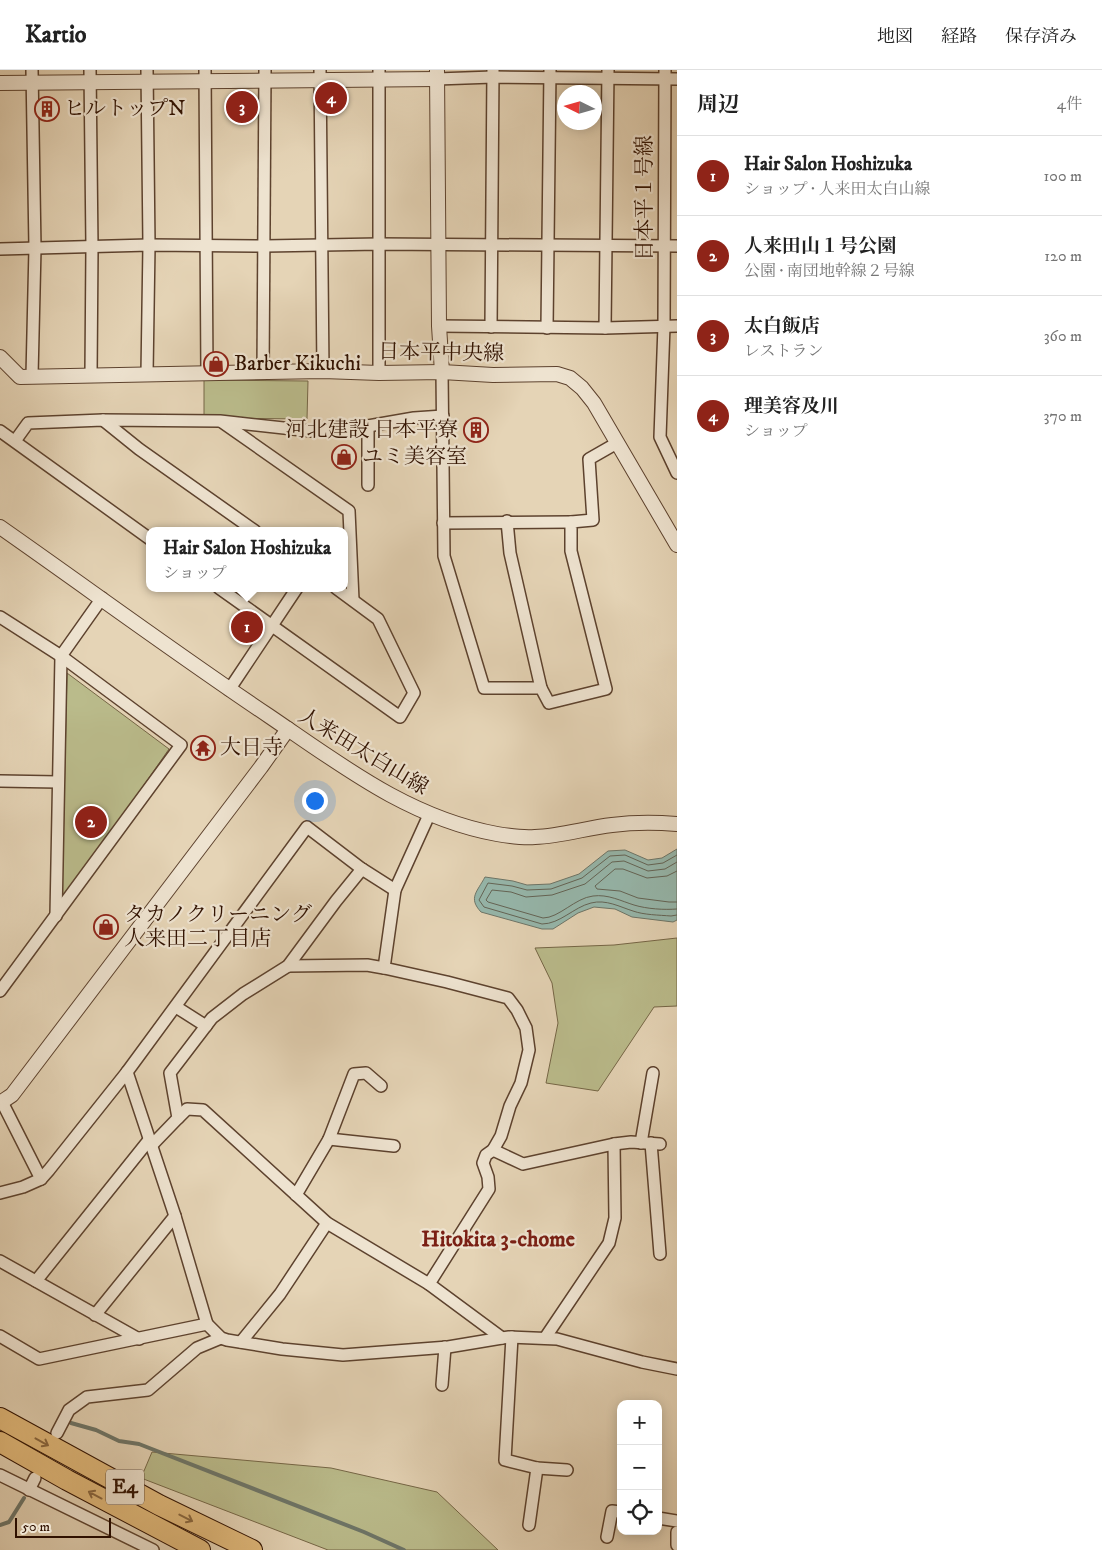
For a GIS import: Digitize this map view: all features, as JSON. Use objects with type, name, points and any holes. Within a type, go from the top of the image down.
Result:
[{"type":"highway","name":"E4","points":[[0,1418],[159,1505],[252,1550]]},
{"type":"highway","name":"E4","points":[[0,1442],[200,1550]]},
{"type":"street","points":[[491,327],[493,73]]},
{"type":"street","points":[[0,83],[32,76],[493,73],[664,74],[677,79]]},
{"type":"street","points":[[437,74],[439,326],[443,416],[444,556],[484,688],[541,688]]},
{"type":"street","points":[[547,328],[550,74]]},
{"type":"street","points":[[605,328],[608,74]]},
{"type":"street","name":"日本平１号線","points":[[664,74],[664,326],[660,437],[677,473]]},
{"type":"street","points":[[205,75],[207,374]]},
{"type":"street","points":[[264,373],[265,75]]},
{"type":"street","points":[[320,75],[323,371]]},
{"type":"street","points":[[379,75],[379,373]]},
{"type":"street","points":[[32,76],[35,248],[32,376]]},
{"type":"street","points":[[90,76],[91,375]]},
{"type":"street","points":[[147,76],[148,374]]},
{"type":"street","points":[[0,249],[149,245],[265,246],[323,244],[677,246]]},
{"type":"street","points":[[439,326],[547,328],[677,326]]},
{"type":"street","name":"日本平中央線","points":[[0,357],[20,377],[323,371],[379,373],[442,372],[493,375],[557,374],[570,378],[582,388],[594,403],[677,545]]},
{"type":"street","points":[[15,442],[28,423],[103,420],[220,421],[311,431],[443,416]]},
{"type":"street","points":[[103,420],[139,449],[249,527]]},
{"type":"street","points":[[220,421],[349,511],[353,600]]},
{"type":"street","points":[[368,426],[368,485]]},
{"type":"street","points":[[0,431],[146,536]]},
{"type":"street","points":[[443,523],[571,522],[593,520],[589,459],[617,444]]},
{"type":"street","points":[[507,521],[510,553],[541,688],[549,703],[606,689],[571,551],[571,522]]},
{"type":"street","name":"人来田太白山線","points":[[0,527],[229,690],[345,768],[389,795],[429,815],[395,890],[384,968]]},
{"type":"street","points":[[225,592],[400,717],[414,694],[378,619],[342,592]]},
{"type":"street","points":[[229,690],[294,592]]},
{"type":"street","points":[[56,916],[61,656],[102,598]]},
{"type":"street","points":[[0,617],[61,656],[181,745],[0,991]]},
{"type":"street","points":[[41,1180],[1,1102],[12,1095],[288,729]]},
{"type":"street","points":[[0,781],[58,782]]},
{"type":"street","points":[[429,815],[498,834],[535,837],[611,825],[654,822],[677,824]]},
{"type":"street","points":[[0,1193],[41,1180],[176,1007],[307,827],[362,869],[395,890]]},
{"type":"street","points":[[178,1118],[170,1073],[212,1018],[243,994],[288,966],[362,869]]},
{"type":"street","points":[[288,966],[368,965],[384,968],[508,998],[518,1010],[526,1028],[529,1050],[521,1083],[510,1106],[501,1136],[483,1163],[488,1177],[489,1189],[430,1284]]},
{"type":"street","points":[[176,1007],[206,1026]]},
{"type":"street","points":[[127,1072],[176,1216],[207,1324],[221,1338]]},
{"type":"street","points":[[296,1195],[329,1139],[354,1074],[366,1073],[381,1086]]},
{"type":"street","points":[[653,1073],[651,1143],[660,1254]]},
{"type":"street","points":[[36,1281],[150,1143],[187,1109],[203,1110],[327,1223],[430,1284],[507,1337]]},
{"type":"street","points":[[329,1139],[394,1146]]},
{"type":"street","points":[[493,1150],[523,1164],[614,1144],[631,1142],[651,1143]]},
{"type":"street","points":[[545,1338],[609,1242],[614,1218],[614,1144]]},
{"type":"street","points":[[95,1315],[176,1216]]},
{"type":"street","points":[[242,1342],[280,1294],[327,1223]]},
{"type":"street","points":[[0,1261],[140,1339]]},
{"type":"street","points":[[0,1336],[39,1359],[207,1324]]},
{"type":"street","points":[[507,1337],[506,1460],[536,1468],[567,1470]]},
{"type":"street","points":[[57,1434],[69,1410],[88,1397],[148,1390],[197,1348],[221,1338],[282,1349],[343,1355],[445,1347],[507,1337],[545,1338],[557,1339],[642,1362],[677,1369]]},
{"type":"street","points":[[442,1385],[445,1347]]},
{"type":"street","points":[[529,1525],[536,1468]]},
{"type":"street","points":[[0,1475],[153,1550]]},
{"type":"street","points":[[29,1490],[35,1478]]},
{"type":"street","points":[[607,1537],[612,1511],[617,1512]]},
{"type":"street","points":[[662,1519],[677,1521]]},
{"type":"street","points":[[677,1532],[677,1545]]},
{"type":"green space","points":[[204,380],[308,381],[307,419],[204,418]]},
{"type":"green space","points":[[67,673],[169,749],[66,897],[62,895]]},
{"type":"green space","points":[[677,938],[677,1006],[654,1007],[598,1091],[546,1083],[558,1023],[552,983],[535,948],[614,945]]},
{"type":"green space","points":[[152,1452],[331,1468],[437,1492],[498,1550],[328,1550],[141,1478]]},
{"type":"water","points":[[677,849],[677,920],[673,922],[632,917],[615,909],[594,907],[578,913],[553,929],[542,929],[481,912],[475,903],[475,895],[485,877],[527,885],[550,884],[579,874],[608,851],[625,850],[648,860],[662,858]]},
{"type":"waterway","points":[[71,1423],[96,1430],[119,1441],[139,1444],[364,1532],[404,1550]]},
{"type":"waterway","points":[[0,1525],[9,1522],[24,1498]]},
{"type":"place","name":"理美容及川","points":[[331,98]]},
{"type":"place","name":"太白飯店","points":[[242,107]]},
{"type":"place","name":"ヒルトップN","points":[[47,109]]},
{"type":"place","name":"Barber Kikuchi","points":[[216,364]]},
{"type":"place","name":"河北建設 日本平寮","points":[[476,430]]},
{"type":"place","name":"ユミ美容室","points":[[344,457]]},
{"type":"place","name":"Hair Salon Hoshizuka","points":[[247,627]]},
{"type":"place","name":"大日寺","points":[[203,748]]},
{"type":"place","name":"人来田山１号公園","points":[[91,822]]},
{"type":"place","name":"タカノクリーニング 人来田二丁目店","points":[[106,927]]},
{"type":"district","name":"Hitokita 3-chome","points":[[498,1239]]}]
